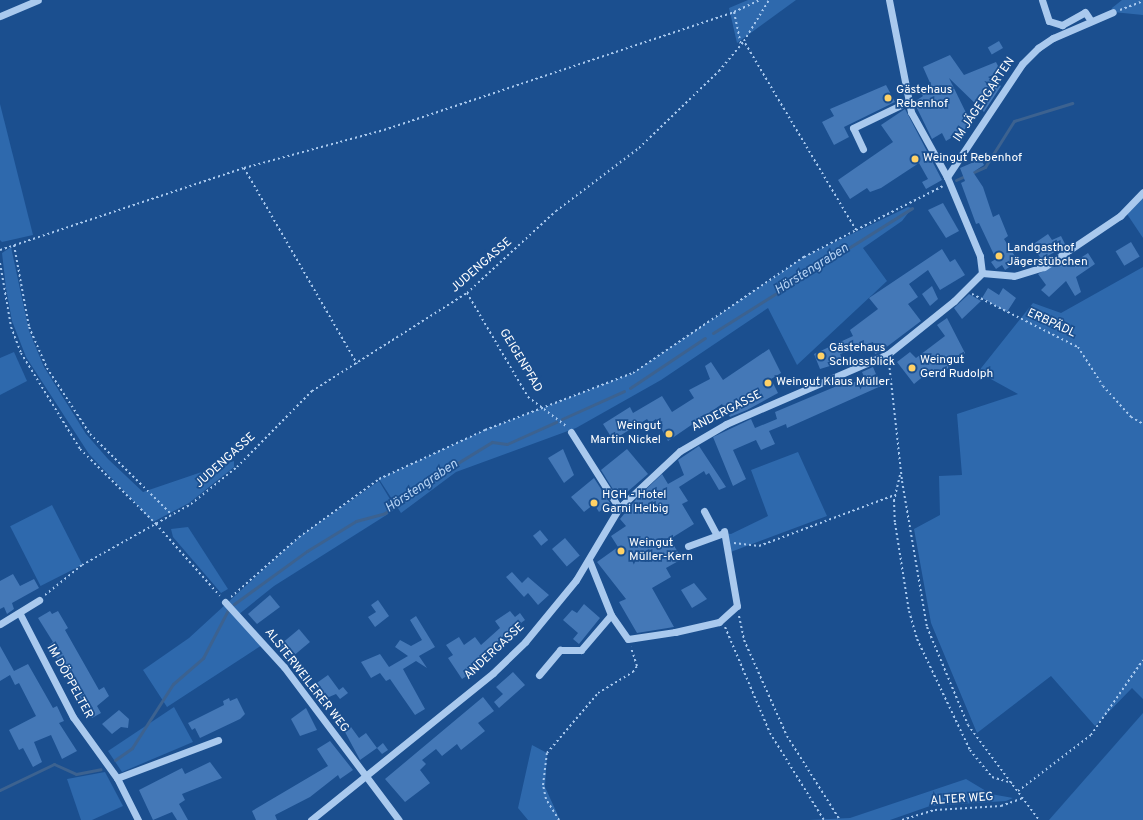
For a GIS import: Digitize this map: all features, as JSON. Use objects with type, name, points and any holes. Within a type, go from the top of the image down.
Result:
[{"type":"street","points":[[0,16],[38,0]]},
{"type":"street","points":[[889,0],[909,101],[915,121],[948,180],[980,256],[982,273],[1014,276],[1044,267],[1120,216],[1143,192]]},
{"type":"street","points":[[1042,0],[1049,21],[1062,25],[1085,12],[1091,21]]},
{"type":"street","name":"IM JÄGERGARTEN","points":[[948,180],[1022,64],[1053,38],[1113,12]]},
{"type":"street","points":[[863,149],[853,128],[909,101]]},
{"type":"street","name":"ANDERGASSE","points":[[311,820],[366,777],[508,659],[561,600],[589,560],[619,508],[660,467],[708,432],[888,354],[954,301],[982,273]]},
{"type":"street","points":[[571,432],[619,508]]},
{"type":"street","points":[[589,560],[612,615],[628,639],[719,622],[737,606],[725,541],[722,533],[704,511]]},
{"type":"street","points":[[688,546],[722,533]]},
{"type":"street","points":[[0,624],[20,614],[39,600]]},
{"type":"street","name":"ALSTERWEILERER WEG","points":[[225,602],[284,667],[400,820]]},
{"type":"street","name":"IM DÖPPELTER","points":[[20,614],[73,717],[117,778],[138,820]]},
{"type":"street","points":[[540,675],[560,650],[581,650],[612,615]]},
{"type":"street","points":[[117,778],[218,740]]},
{"type":"path","points":[[0,250],[244,168],[384,130],[734,12],[760,0]]},
{"type":"path","name":"JUDENGASSE","points":[[39,600],[82,565],[172,515],[237,467],[312,391],[357,364],[467,293],[556,211],[639,148],[744,41],[768,0]]},
{"type":"path","points":[[1113,12],[1143,1]]},
{"type":"path","points":[[734,12],[741,44]]},
{"type":"path","points":[[744,41],[856,230]]},
{"type":"path","points":[[244,168],[357,364]]},
{"type":"path","points":[[0,262],[11,327],[21,353],[80,449],[156,524],[225,602],[299,537],[379,479],[428,454],[633,373],[804,256],[856,230],[948,180]]},
{"type":"path","points":[[14,245],[30,327],[47,368],[90,434],[172,515]]},
{"type":"path","name":"ERBPÄDL","points":[[968,292],[1078,347],[1103,386],[1131,417],[1143,424]]},
{"type":"path","name":"GEIGENPFAD","points":[[467,293],[528,397],[571,432]]},
{"type":"path","points":[[888,354],[901,472],[927,627],[968,726],[1040,820]]},
{"type":"path","points":[[901,472],[895,495],[900,562],[917,639],[970,750],[992,777],[1012,783]]},
{"type":"path","points":[[725,541],[759,546],[895,495]]},
{"type":"path","points":[[737,606],[744,640],[787,736],[840,820]]},
{"type":"path","points":[[719,622],[732,639],[746,682],[770,733],[824,820]]},
{"type":"path","points":[[560,820],[546,799],[543,785],[547,753],[598,693],[633,672],[637,666],[628,639]]},
{"type":"path","points":[[1018,792],[1091,734],[1143,660]]},
{"type":"path","name":"ALTER WEG","points":[[902,820],[935,810],[1001,806],[1023,798]]},
{"type":"shaded area","points":[[748,0],[796,0],[737,43],[729,8]]},
{"type":"shaded area","points":[[1122,0],[1143,0],[1143,15],[1113,12],[1112,8]]},
{"type":"shaded area","points":[[0,104],[33,235],[2,242],[0,240]]},
{"type":"shaded area","points":[[1143,197],[1143,238],[1127,214]]},
{"type":"shaded area","points":[[908,207],[912,208],[902,221],[863,248],[887,281],[797,365],[768,308],[661,380],[576,428],[456,472],[401,513],[379,479],[485,430],[633,373],[804,257]]},
{"type":"shaded area","points":[[11,247],[29,331],[44,367],[86,434],[108,459],[143,492],[234,461],[234,467],[189,503],[153,522],[89,454],[26,357],[12,321],[6,288],[2,253]]},
{"type":"shaded area","points":[[1143,267],[1143,699],[1132,688],[1095,726],[1051,676],[977,733],[931,623],[914,529],[940,515],[939,476],[962,475],[957,414],[1018,394],[978,372],[1033,303],[1061,313]]},
{"type":"shaded area","points":[[14,352],[27,381],[0,395],[0,358]]},
{"type":"shaded area","points":[[798,452],[827,516],[728,553],[724,533],[731,534],[768,516],[751,470]]},
{"type":"shaded area","points":[[379,481],[396,509],[274,586],[238,615],[265,643],[167,707],[143,670],[189,638],[299,537]]},
{"type":"shaded area","points":[[52,505],[82,565],[41,586],[10,526]]},
{"type":"shaded area","points":[[188,527],[228,589],[221,593],[173,537],[171,529]]},
{"type":"shaded area","points":[[174,707],[193,742],[122,772],[108,751]]},
{"type":"shaded area","points":[[1143,713],[1143,820],[1049,820]]},
{"type":"shaded area","points":[[532,745],[547,753],[545,787],[560,820],[528,820],[518,808]]},
{"type":"shaded area","points":[[105,772],[123,806],[92,820],[81,820],[67,779]]},
{"type":"shaded area","points":[[966,779],[991,794],[1013,798],[1006,801],[930,806],[890,820],[809,820],[850,818]]},
{"type":"building","points":[[999,41],[1003,48],[992,54],[988,48]]},
{"type":"building","points":[[950,55],[964,75],[996,62],[1001,72],[988,77],[1001,86],[984,112],[949,78],[972,125],[946,141],[942,133],[932,139],[914,102],[923,96],[920,92],[931,85],[923,67]]},
{"type":"building","points":[[886,85],[895,102],[844,127],[849,137],[834,145],[822,122],[834,116],[830,109]]},
{"type":"building","points":[[905,109],[942,180],[926,189],[922,182],[928,179],[919,163],[881,188],[870,192],[867,188],[850,199],[838,180],[893,142],[881,125]]},
{"type":"building","points":[[981,159],[984,165],[973,172],[983,187],[993,217],[999,214],[1008,236],[1004,239],[1018,261],[1005,270],[1002,265],[996,269],[991,262],[996,259],[979,223],[976,224],[961,183],[965,181],[960,168]]},
{"type":"building","points":[[943,203],[959,231],[946,238],[928,210]]},
{"type":"building","points":[[1048,234],[1052,240],[1061,236],[1066,246],[1029,266],[1028,263],[1040,257],[1032,245]]},
{"type":"building","points":[[1131,242],[1140,257],[1124,266],[1116,251]]},
{"type":"building","points":[[942,249],[950,262],[955,259],[965,275],[940,290],[928,270],[909,284],[918,297],[908,304],[921,321],[880,352],[875,354],[873,342],[840,354],[843,362],[820,369],[814,354],[853,336],[850,330],[878,309],[869,298]]},
{"type":"building","points":[[1088,253],[1095,264],[1076,277],[1081,292],[1075,296],[1066,281],[1049,297],[1041,290],[1046,285],[1038,274],[1070,256],[1073,263]]},
{"type":"building","points":[[932,286],[938,299],[930,306],[922,294]]},
{"type":"building","points":[[988,288],[999,295],[1003,288],[1016,298],[1007,312],[982,298]]},
{"type":"building","points":[[969,294],[981,301],[962,319],[954,308]]},
{"type":"building","points":[[947,318],[965,353],[938,377],[932,369],[914,384],[897,362],[910,352],[916,358],[945,336],[937,325]]},
{"type":"building","points":[[769,349],[781,373],[771,379],[778,393],[747,410],[730,417],[722,404],[668,441],[656,419],[650,423],[647,419],[613,440],[603,424],[630,407],[633,413],[662,396],[672,412],[694,398],[689,390],[710,379],[705,366],[711,362],[723,380]]},
{"type":"building","points":[[873,367],[881,386],[787,428],[786,424],[769,431],[775,444],[761,450],[756,440],[733,450],[746,479],[733,486],[713,437],[751,419],[755,428],[777,419],[775,412],[844,383],[845,385],[865,379],[862,372]]},
{"type":"building","points":[[699,446],[726,487],[719,490],[709,473],[706,475],[704,471],[679,487],[688,501],[682,504],[694,524],[670,539],[682,559],[666,568],[671,577],[652,588],[674,627],[637,633],[619,602],[626,599],[597,562],[618,547],[611,536],[626,526],[620,519],[638,497],[662,474],[668,484],[684,475],[678,460]]},
{"type":"building","points":[[563,449],[574,475],[564,483],[548,458]]},
{"type":"building","points":[[627,449],[648,474],[619,499],[601,470]]},
{"type":"building","points":[[594,478],[610,503],[599,512],[594,504],[584,512],[571,497]]},
{"type":"building","points":[[540,530],[548,540],[541,546],[533,536]]},
{"type":"building","points":[[565,538],[580,556],[567,567],[552,549]]},
{"type":"building","points":[[512,572],[522,583],[528,577],[549,595],[538,605],[528,593],[524,597],[506,577]]},
{"type":"building","points":[[13,574],[20,586],[34,579],[39,588],[12,603],[14,609],[7,614],[4,607],[0,609],[0,581]]},
{"type":"building","points":[[694,583],[707,599],[692,608],[681,590]]},
{"type":"building","points":[[270,595],[280,607],[257,624],[248,614]]},
{"type":"building","points":[[378,600],[389,616],[375,627],[368,617],[376,612],[371,605]]},
{"type":"building","points":[[584,604],[600,618],[579,644],[573,639],[578,633],[563,620],[572,610],[577,613]]},
{"type":"building","points":[[50,611],[52,614],[58,611],[68,628],[65,630],[99,690],[104,687],[109,696],[97,706],[101,713],[92,718],[49,645],[53,642],[38,618]]},
{"type":"building","points":[[510,611],[515,617],[520,613],[525,620],[498,640],[502,646],[482,666],[462,679],[448,658],[453,655],[446,645],[459,637],[464,645],[475,637],[481,645],[500,628],[495,621]]},
{"type":"building","points":[[416,616],[435,647],[419,656],[427,668],[416,661],[403,669],[425,709],[415,715],[390,679],[386,681],[380,673],[371,678],[361,662],[380,654],[389,667],[408,656],[395,647],[400,640],[411,646],[422,640],[410,620]]},
{"type":"building","points":[[299,629],[310,642],[288,660],[278,647]]},
{"type":"building","points":[[0,646],[14,671],[28,664],[53,708],[57,706],[64,721],[59,723],[77,751],[62,759],[51,735],[34,742],[42,762],[33,767],[23,748],[19,750],[9,730],[36,716],[19,683],[15,685],[10,675],[0,681]]},
{"type":"building","points":[[513,672],[525,685],[499,708],[494,702],[503,694],[496,687]]},
{"type":"building","points":[[328,675],[339,690],[343,687],[348,693],[340,699],[336,694],[322,700],[316,696],[311,687]]},
{"type":"building","points":[[483,697],[494,711],[478,723],[485,731],[461,750],[457,744],[442,756],[436,749],[422,760],[426,764],[420,770],[430,783],[405,802],[385,779]]},
{"type":"building","points":[[229,698],[230,701],[237,698],[245,714],[240,719],[200,738],[195,728],[192,730],[188,723],[224,705],[223,701]]},
{"type":"building","points":[[306,708],[317,730],[300,736],[291,719]]},
{"type":"building","points":[[119,710],[129,719],[128,728],[121,727],[112,734],[102,724]]},
{"type":"building","points":[[351,727],[359,738],[366,733],[377,748],[360,760],[345,732]]},
{"type":"building","points":[[330,741],[353,770],[340,779],[338,775],[310,797],[275,815],[277,820],[256,820],[252,811],[328,766],[317,749]]},
{"type":"building","points":[[383,743],[388,750],[382,754],[377,748]]},
{"type":"building","points":[[210,762],[222,778],[182,794],[185,800],[179,804],[188,820],[177,820],[172,812],[153,820],[139,790],[182,768],[185,774]]},
{"type":"waterway","name":"Hörstengraben","points":[[956,180],[985,167],[1014,121],[1072,103]]},
{"type":"waterway","name":"Hörstengraben","points":[[713,333],[912,208]]},
{"type":"waterway","name":"Hörstengraben","points":[[630,388],[705,338]]},
{"type":"waterway","name":"Hörstengraben","points":[[562,419],[624,391]]},
{"type":"waterway","name":"Hörstengraben","points":[[234,604],[307,551],[356,521],[385,513],[412,491],[492,442],[507,444],[556,422]]},
{"type":"waterway","name":"Hörstengraben","points":[[115,760],[132,748],[173,684],[203,658],[228,610]]},
{"type":"waterway","name":"Hörstengraben","points":[[0,790],[54,764],[76,774],[101,769]]},
{"type":"place","name":"Gästehaus Rebenhof","points":[[888,98]]},
{"type":"place","name":"Weingut Rebenhof","points":[[915,159]]},
{"type":"place","name":"Landgasthof Jägerstübchen","points":[[999,256]]},
{"type":"place","name":"Gästehaus Schlossblick","points":[[821,356]]},
{"type":"place","name":"Weingut Gerd Rudolph","points":[[912,368]]},
{"type":"place","name":"Weingut Klaus Müller","points":[[768,383]]},
{"type":"place","name":"Weingut Martin Nickel","points":[[669,434]]},
{"type":"place","name":"HGH - Hotel Garni Helbig","points":[[594,503]]},
{"type":"place","name":"Weingut Müller-Kern","points":[[621,551]]}]
